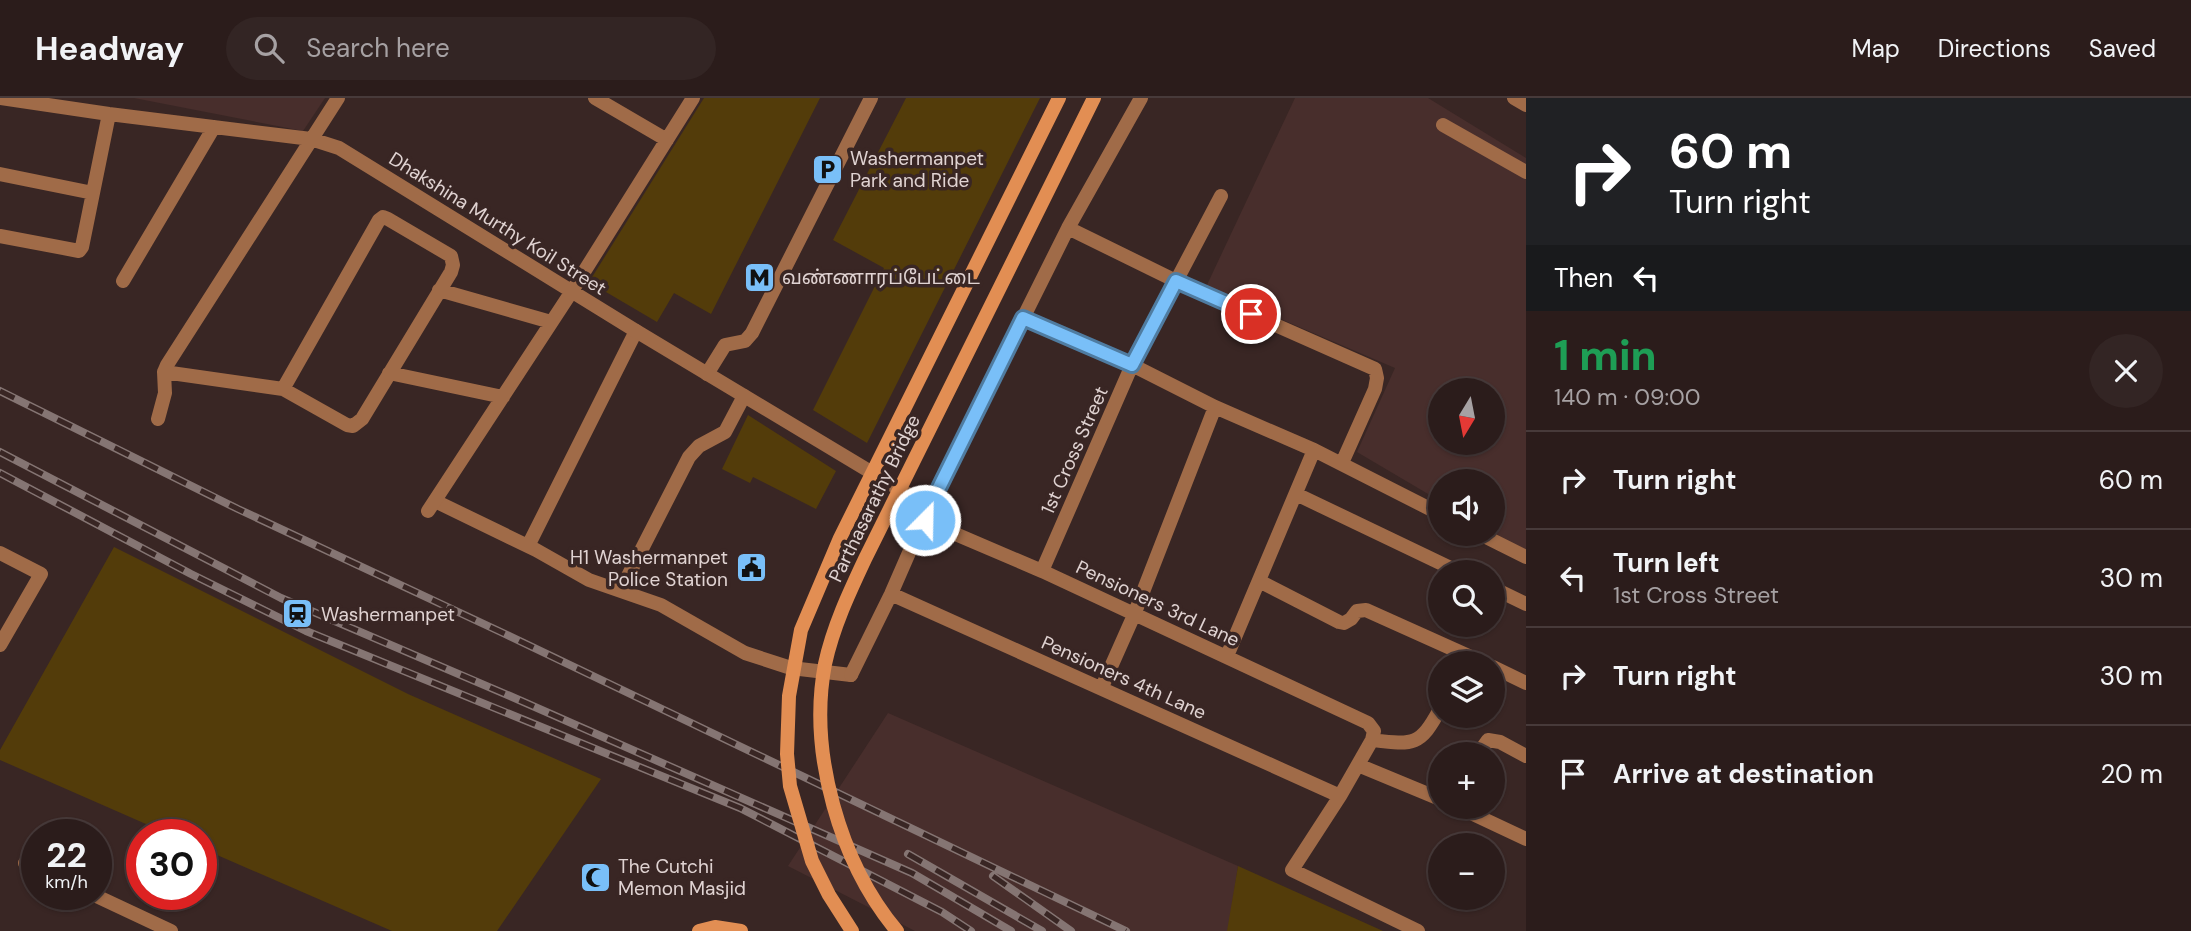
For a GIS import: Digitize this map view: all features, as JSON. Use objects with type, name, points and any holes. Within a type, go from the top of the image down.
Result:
[{"type":"main road","name":"Parthasarathy Bridge","points":[[852,931],[829,895],[812,861],[790,786],[787,754],[789,696],[801,630],[820,580],[851,515],[1059,98]]},
{"type":"main road","name":"Parthasarathy Bridge","points":[[897,931],[853,859],[836,810],[827,776],[821,735],[825,666],[842,609],[865,559],[1094,98]]},
{"type":"main road","points":[[699,931],[715,927],[741,931]]},
{"type":"street","name":"Dhakshina Murthy Koil Street","points":[[1,98],[327,143],[356,157],[744,396],[927,514]]},
{"type":"street","points":[[158,419],[165,393],[164,372],[182,339],[338,98]]},
{"type":"street","points":[[595,98],[667,140]]},
{"type":"street","points":[[693,98],[572,291],[431,506],[528,546],[589,580],[661,605],[745,653],[791,668],[851,675],[1068,228],[1141,98]]},
{"type":"street","points":[[707,374],[725,345],[745,341],[752,333],[871,98]]},
{"type":"street","points":[[1514,98],[1526,105]]},
{"type":"street","points":[[0,236],[79,251],[109,114]]},
{"type":"street","points":[[1443,124],[1526,172]]},
{"type":"street","points":[[123,281],[214,127]]},
{"type":"street","points":[[0,174],[93,192]]},
{"type":"street","name":"1st Cross Street","points":[[1042,571],[1132,365],[1221,196]]},
{"type":"street","points":[[164,372],[283,389],[353,426],[362,419],[439,290],[453,265],[451,256],[383,217],[375,224],[283,389]]},
{"type":"street","points":[[1068,228],[1176,281],[1375,369],[1375,389],[1342,463]]},
{"type":"street","points":[[439,290],[551,322]]},
{"type":"street","points":[[1023,318],[1132,365],[1215,407],[1342,463],[1428,507]]},
{"type":"street","points":[[528,546],[636,331]]},
{"type":"street","points":[[389,373],[503,397]]},
{"type":"street","points":[[628,576],[688,459],[699,446],[725,432],[744,396]]},
{"type":"street","points":[[1102,687],[1134,615],[1215,407]]},
{"type":"street","points":[[1227,656],[1314,450]]},
{"type":"street","points":[[1296,494],[1434,560]]},
{"type":"street","name":"Pensioners 3rd Lane","points":[[927,514],[1134,615],[1227,656],[1372,733]]},
{"type":"street","points":[[1504,546],[1526,557]]},
{"type":"street","points":[[0,553],[41,574],[0,645]]},
{"type":"street","points":[[1259,581],[1339,622],[1347,622],[1357,611],[1366,610],[1457,651]]},
{"type":"street","name":"Pensioners 4th Lane","points":[[891,594],[1340,796]]},
{"type":"street","points":[[1505,594],[1526,604]]},
{"type":"street","points":[[1505,673],[1526,683]]},
{"type":"street","points":[[1418,931],[1292,870],[1340,796],[1372,733],[1396,743],[1409,742],[1421,738],[1430,728]]},
{"type":"street","points":[[1505,746],[1526,756]]},
{"type":"street","points":[[1358,765],[1428,794]]},
{"type":"street","points":[[1484,819],[1526,838]]},
{"type":"street","points":[[112,903],[171,931]]},
{"type":"shaded area","points":[[134,98],[325,98],[303,131]]},
{"type":"shaded area","points":[[704,98],[820,98],[711,314],[674,293],[657,322],[589,282]]},
{"type":"shaded area","points":[[906,98],[1040,98],[867,443],[813,410],[884,268],[833,240]]},
{"type":"shaded area","points":[[1295,98],[1428,98],[1526,158],[1526,552],[1505,539],[1505,469],[1428,469],[1428,494],[1357,452],[1395,368],[1206,287]]},
{"type":"shaded area","points":[[748,415],[836,471],[816,509],[753,477],[750,483],[722,469]]},
{"type":"shaded area","points":[[114,547],[408,694],[601,779],[497,931],[392,931],[217,855],[217,819],[135,819],[0,760],[0,750]]},
{"type":"shaded area","points":[[888,713],[1238,866],[1228,931],[915,931],[788,866]]},
{"type":"shaded area","points":[[1238,866],[1383,931],[1227,931]]},
{"type":"railway","points":[[0,391],[238,509],[1126,931]]},
{"type":"railway","points":[[0,452],[281,598],[912,873],[1011,931]]},
{"type":"railway","points":[[0,473],[191,574],[306,631],[740,808],[942,912],[971,931]]},
{"type":"railway","points":[[908,854],[1042,931]]},
{"type":"railway","points":[[993,876],[1071,931]]},
{"type":"place","name":"Washermanpet Park and Ride","points":[[827,169]]},
{"type":"place","name":"வண்ணாரப்பேட்டை","points":[[759,277]]},
{"type":"place","name":"H1 Washermanpet Police Station","points":[[751,568]]},
{"type":"place","name":"Washermanpet","points":[[298,614]]},
{"type":"place","name":"The Cutchi Memon Masjid","points":[[595,877]]},
{"type":"route","points":[[925,520],[1023,318],[1132,365],[1176,281],[1251,314]]}]
